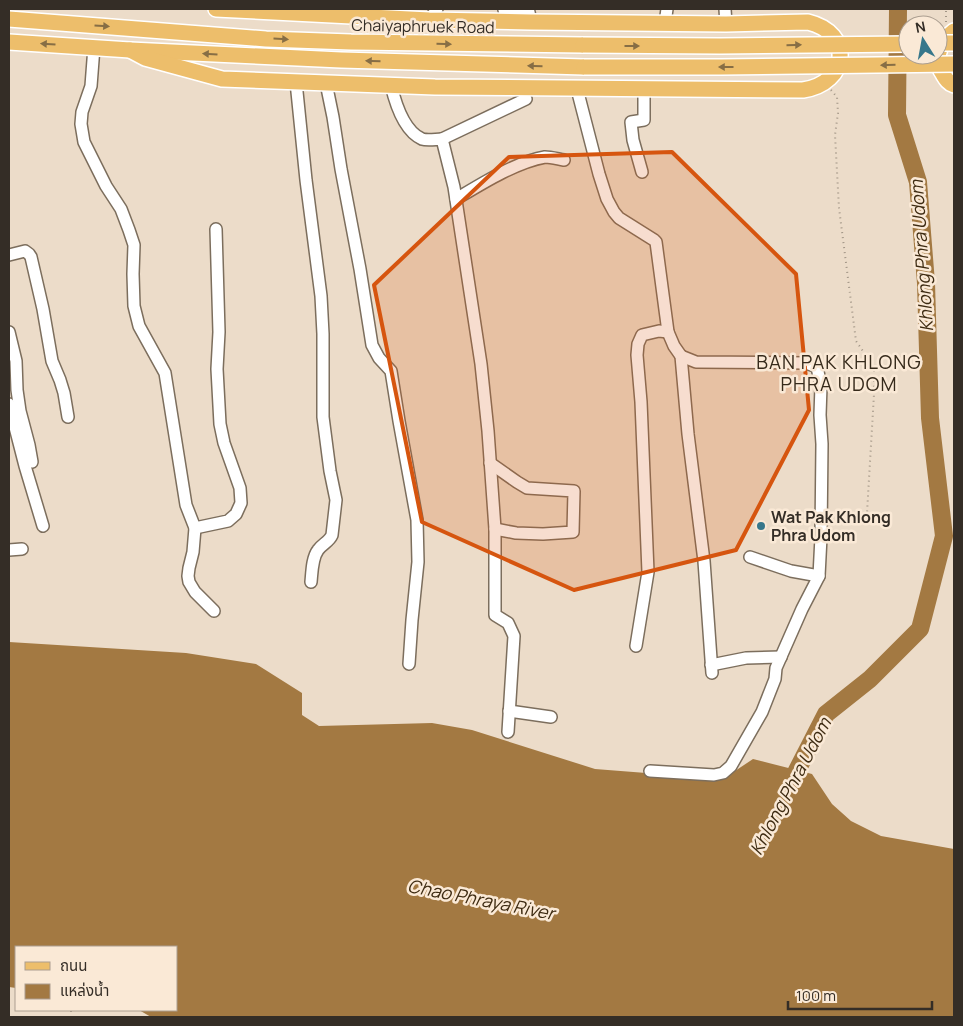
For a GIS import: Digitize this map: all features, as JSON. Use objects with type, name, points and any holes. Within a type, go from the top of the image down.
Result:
[{"type":"main road","name":"Chaiyaphruek Road","points":[[216,9],[433,14],[531,22],[666,16],[726,16],[808,22],[824,28],[838,44],[840,61],[836,72],[824,83]]},
{"type":"main road","points":[[9,11],[53,22]]},
{"type":"main road","name":"Chaiyaphruek Road","points":[[9,19],[266,39],[341,42],[702,46],[898,44]]},
{"type":"main road","points":[[954,31],[942,44],[938,60],[940,70],[949,83],[954,85]]},
{"type":"main road","points":[[9,42],[341,60],[584,67],[954,64]]},
{"type":"main road","points":[[130,50],[145,58],[222,79],[577,89],[803,90],[812,89],[824,83]]},
{"type":"street","points":[[518,9],[529,12],[531,22]]},
{"type":"street","points":[[94,47],[91,86],[82,112],[81,124],[84,142],[106,186],[121,209],[130,230],[134,245],[134,298],[139,326],[165,373],[186,505],[195,528],[188,576],[195,592],[214,611]]},
{"type":"street","points":[[296,82],[305,172],[321,296],[324,334],[323,417],[336,500],[332,535],[330,540],[318,550],[314,557],[311,582]]},
{"type":"street","points":[[326,83],[372,344],[379,358],[391,371],[417,520],[418,562],[409,664]]},
{"type":"street","points":[[391,85],[395,102],[404,121],[414,133],[423,139],[442,139],[526,99]]},
{"type":"street","points":[[577,89],[607,199],[619,218],[656,242],[668,332],[681,356],[688,434],[704,561],[712,669],[746,658],[781,657]]},
{"type":"street","points":[[642,172],[633,140],[631,122],[644,120],[644,89]]},
{"type":"street","points":[[442,139],[454,187],[481,364],[495,530],[495,615],[508,623],[514,636],[508,732]]},
{"type":"street","points":[[456,199],[492,178],[523,164],[546,157],[564,160]]},
{"type":"street","points":[[195,528],[228,521],[236,514],[241,503],[240,488],[224,443],[220,424],[216,369],[219,325],[216,229]]},
{"type":"street","points":[[9,255],[25,251],[31,257],[43,308],[52,361],[64,393],[68,417]]},
{"type":"street","points":[[636,646],[648,572],[638,344],[642,334],[659,330],[668,332]]},
{"type":"street","points":[[9,332],[16,361],[20,411],[32,462]]},
{"type":"street","points":[[650,771],[714,775],[725,772],[731,766],[762,712],[775,679],[776,668],[819,576],[822,444],[821,386],[817,367],[806,363],[696,362],[681,356]]},
{"type":"street","points":[[9,404],[43,526]]},
{"type":"street","points":[[490,463],[527,488],[574,491],[573,532],[544,534],[495,530]]},
{"type":"street","points":[[9,550],[22,549]]},
{"type":"street","points":[[750,557],[791,571],[819,576]]},
{"type":"street","points":[[509,712],[551,717]]},
{"type":"path","points":[[824,83],[837,97],[838,113],[835,135],[838,208],[856,341],[874,367],[867,513]]},
{"type":"highlighted area","points":[[672,152],[796,274],[809,410],[736,550],[574,590],[422,522],[374,285],[509,157]]},
{"type":"water","name":"Chao Phraya River","points":[[9,642],[186,653],[256,664],[302,693],[302,715],[319,726],[432,723],[472,730],[595,769],[723,779],[753,759],[812,774],[832,804],[851,821],[881,836],[954,849],[954,1017],[151,1017],[141,1011],[178,1011],[178,946],[15,946],[15,988],[9,987]]},
{"type":"waterway","name":"Khlong Phra Udom","points":[[787,790],[826,714],[870,679],[920,629],[944,536],[930,418],[926,283],[918,182],[897,115],[898,9]]},
{"type":"place","name":"Wat Pak Khlong Phra Udom","points":[[761,526]]},
{"type":"district","name":"BAN PAK KHLONG PHRA UDOM","points":[[839,373]]}]
